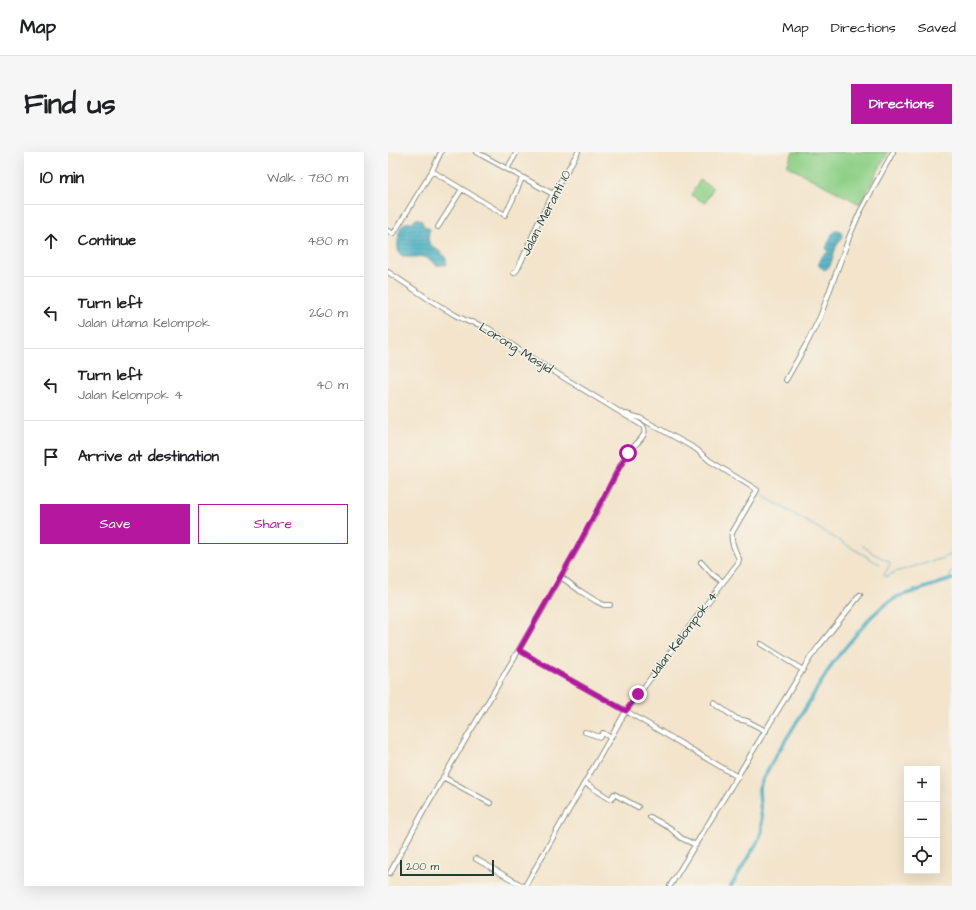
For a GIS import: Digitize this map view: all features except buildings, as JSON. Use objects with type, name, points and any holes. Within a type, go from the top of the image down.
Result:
[{"type":"street","points":[[388,231],[392,234],[394,233],[432,171],[441,152]]},
{"type":"street","points":[[476,152],[553,194]]},
{"type":"street","points":[[507,169],[517,152]]},
{"type":"street","name":"Jalan Meranti 10","points":[[514,273],[519,266],[553,194],[578,152]]},
{"type":"street","points":[[786,380],[820,317],[860,212],[893,152]]},
{"type":"street","points":[[432,171],[505,215],[522,178]]},
{"type":"street","points":[[438,227],[462,189]]},
{"type":"street","name":"Lorong Masjid","points":[[388,272],[455,315],[469,322],[488,328],[525,354],[643,426],[645,429],[642,436],[628,453],[619,468],[594,518],[561,577],[443,777],[390,873]]},
{"type":"street","name":"Jalan Kelompok 4","points":[[524,886],[626,711],[740,560],[731,537],[757,490],[710,461],[696,449],[640,418],[623,414]]},
{"type":"street","points":[[701,562],[712,574],[723,582]]},
{"type":"street","points":[[561,577],[596,601],[604,605],[610,605]]},
{"type":"street","points":[[670,886],[803,670],[819,646],[860,595]]},
{"type":"street","points":[[761,644],[803,670]]},
{"type":"street","points":[[519,650],[738,777]]},
{"type":"street","points":[[714,703],[737,719],[747,721],[766,731]]},
{"type":"street","points":[[585,732],[600,737],[604,733],[611,738]]},
{"type":"street","points":[[443,777],[490,804]]},
{"type":"street","points":[[584,784],[610,799],[614,794],[638,808]]},
{"type":"street","points":[[650,817],[670,828],[680,837],[696,845]]},
{"type":"street","points":[[476,859],[524,886]]},
{"type":"green space","points":[[793,152],[888,152],[860,204],[787,166]]},
{"type":"green space","points":[[700,180],[713,188],[705,203],[691,195]]},
{"type":"water","points":[[416,219],[421,220],[423,225],[430,229],[428,236],[429,242],[445,258],[446,265],[436,265],[429,259],[422,257],[405,257],[400,255],[398,250],[398,241],[401,227],[405,223],[412,222]]},
{"type":"water","points":[[836,230],[839,230],[842,233],[842,237],[836,247],[830,266],[825,270],[819,266],[819,263],[823,255],[828,252],[826,248],[832,234]]},
{"type":"waterway","points":[[758,493],[881,565]]},
{"type":"waterway","points":[[862,545],[874,554],[890,562],[884,575],[885,577],[895,572],[950,555],[952,556]]},
{"type":"waterway","points":[[949,580],[952,570]]},
{"type":"waterway","points":[[731,886],[758,841],[762,831],[759,789],[763,779],[834,661],[870,618],[883,606],[897,597],[952,579]]},
{"type":"route","points":[[628,453],[594,518],[519,650],[626,711],[638,694]]}]
